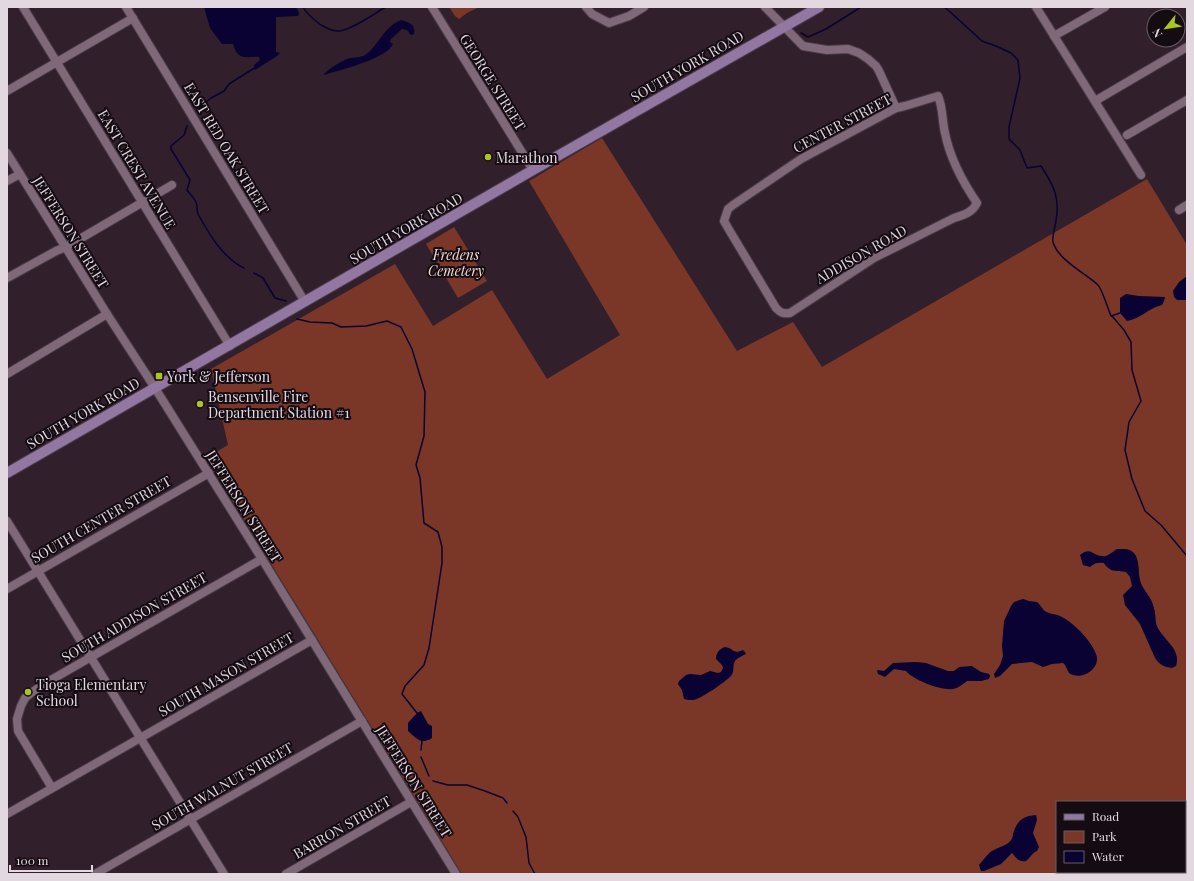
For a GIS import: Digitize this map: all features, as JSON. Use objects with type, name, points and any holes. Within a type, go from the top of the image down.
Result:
[{"type":"main road","name":"SOUTH YORK ROAD","points":[[7,473],[819,7]]},
{"type":"street","name":"EAST CREST AVENUE","points":[[23,7],[230,346]]},
{"type":"street","name":"EAST RED OAK STREET","points":[[126,7],[305,302]]},
{"type":"street","name":"GEORGE STREET","points":[[432,7],[533,170]]},
{"type":"street","points":[[586,7],[592,14],[608,23],[629,16],[644,7]]},
{"type":"street","points":[[765,7],[803,46],[827,50],[848,49],[864,56],[876,66],[896,108]]},
{"type":"street","points":[[1036,7],[1141,175]]},
{"type":"street","points":[[1054,36],[1105,7]]},
{"type":"street","points":[[7,91],[133,18]]},
{"type":"street","points":[[1095,101],[1187,48]]},
{"type":"street","name":"CENTER STREET","points":[[783,314],[776,308],[724,221],[728,209],[786,168],[896,108],[938,96],[945,132]]},
{"type":"street","points":[[1127,135],[1186,102]]},
{"type":"street","name":"ADDISON ROAD","points":[[783,314],[790,313],[874,258],[974,209],[977,203],[962,181],[952,158],[945,132]]},
{"type":"street","name":"JEFFERSON STREET","points":[[7,153],[262,559],[456,874]]},
{"type":"street","points":[[7,181],[20,174]]},
{"type":"street","points":[[7,278],[66,247],[172,185]]},
{"type":"street","points":[[1179,210],[1187,206]]},
{"type":"street","points":[[7,374],[107,314]]},
{"type":"street","name":"SOUTH CENTER STREET","points":[[7,589],[208,473]]},
{"type":"street","points":[[7,521],[224,874]]},
{"type":"street","name":"SOUTH ADDISON STREET","points":[[52,788],[18,730],[17,719],[21,706],[26,698],[44,684],[262,559]]},
{"type":"street","name":"SOUTH MASON STREET","points":[[7,814],[312,640]]},
{"type":"street","name":"SOUTH WALNUT STREET","points":[[95,874],[362,721]]},
{"type":"street","name":"BARRON STREET","points":[[286,874],[411,802]]},
{"type":"green space","points":[[449,7],[479,7],[459,19]]},
{"type":"green space","points":[[602,138],[737,351],[793,322],[822,367],[1147,179],[1187,245],[1187,840],[1186,841],[1186,801],[1056,801],[1056,873],[1186,873],[1186,852],[1187,874],[462,874],[206,458],[228,445],[211,369],[395,264],[433,326],[492,290],[547,379],[620,335],[529,181]]},
{"type":"green space","name":"Fredens Cemetery","points":[[454,227],[487,281],[458,298],[426,244]]},
{"type":"water","points":[[204,7],[296,7],[299,13],[298,16],[276,17],[276,52],[280,53],[255,70],[254,65],[260,60],[259,57],[242,56],[236,52],[233,44],[222,44],[210,28]]},
{"type":"water","points":[[401,20],[413,26],[414,34],[411,35],[407,30],[402,29],[391,39],[390,42],[393,44],[389,49],[382,54],[362,63],[323,75],[343,61],[365,55],[374,47],[390,27]]},
{"type":"water","points":[[1187,276],[1187,300],[1177,300],[1174,297],[1173,291],[1179,282]]},
{"type":"water","points":[[1126,294],[1165,297],[1162,305],[1127,321],[1120,313],[1120,298]]},
{"type":"water","points":[[1117,549],[1130,550],[1136,556],[1140,580],[1152,602],[1159,631],[1171,644],[1176,654],[1176,666],[1172,668],[1162,665],[1155,658],[1140,624],[1125,605],[1123,595],[1132,586],[1130,577],[1126,572],[1111,570],[1104,563],[1096,563],[1090,567],[1083,565],[1080,555],[1084,552],[1089,551],[1099,556],[1104,556]]},
{"type":"water","points":[[1023,599],[1037,602],[1045,611],[1060,616],[1070,622],[1081,632],[1090,643],[1096,654],[1096,664],[1090,672],[1080,676],[1074,675],[1069,673],[1063,663],[1043,667],[1032,662],[1012,664],[1000,676],[995,678],[994,674],[1000,665],[1003,656],[1002,646],[1004,621],[1014,602]]},
{"type":"water","points":[[725,647],[735,652],[743,650],[746,654],[735,661],[731,676],[697,699],[684,699],[682,690],[678,684],[679,681],[686,675],[690,674],[701,675],[710,671],[718,673],[721,672],[723,668],[722,665],[716,657],[717,653]]},
{"type":"water","points":[[893,663],[926,663],[948,671],[954,671],[959,667],[972,666],[981,672],[989,674],[990,676],[989,679],[981,681],[967,681],[957,688],[948,689],[935,687],[921,681],[906,671],[894,669],[885,677],[878,674],[877,670],[884,671]]},
{"type":"water","points":[[421,711],[428,724],[432,726],[432,738],[425,741],[419,740],[408,731],[408,723],[417,713]]},
{"type":"water","points":[[1036,815],[1037,820],[1033,833],[1039,847],[1037,851],[1026,861],[1018,860],[1012,853],[1001,864],[981,871],[979,865],[990,852],[1009,842],[1018,823],[1024,818]]},
{"type":"waterway","points":[[303,7],[311,17],[321,25],[338,31],[356,25],[386,7]]},
{"type":"waterway","points":[[801,33],[808,37],[826,29],[861,7]]},
{"type":"waterway","points":[[944,7],[982,41],[1011,53],[1018,60],[1020,78],[1009,127],[1009,139],[1020,150],[1027,168],[1041,166],[1053,186],[1057,205],[1053,240],[1056,249],[1072,266],[1093,280],[1100,287],[1111,316],[1120,313]]},
{"type":"waterway","points":[[198,109],[211,98],[224,91],[229,84],[256,67]]},
{"type":"waterway","points":[[187,126],[184,135],[171,146],[171,149],[190,180],[187,190],[196,202],[198,214],[217,245],[236,264],[244,268]]},
{"type":"waterway","points":[[254,273],[263,278],[275,298],[286,301]]},
{"type":"waterway","points":[[1112,316],[1124,330],[1131,342],[1132,370],[1141,401],[1129,422],[1125,450],[1132,479],[1145,511],[1161,525],[1187,556]]},
{"type":"waterway","points":[[297,319],[310,322],[332,323],[341,327],[366,326],[387,321],[401,327],[412,349],[425,392],[424,436],[416,465],[420,478],[424,523],[438,532],[442,547],[442,563],[429,648],[424,665],[405,686],[402,694],[417,713]]},
{"type":"waterway","points":[[421,750],[422,741]]},
{"type":"waterway","points":[[421,757],[429,776]]},
{"type":"waterway","points":[[433,781],[448,785],[467,785],[503,798],[507,803]]},
{"type":"waterway","points":[[513,811],[518,817],[526,837],[529,863],[535,874]]},
{"type":"place","name":"Marathon","points":[[488,157]]},
{"type":"place","name":"York & Jefferson","points":[[159,376]]},
{"type":"place","name":"Bensenville Fire Department Station #1","points":[[200,404]]},
{"type":"place","name":"Tioga Elementary School","points":[[28,692]]}]
